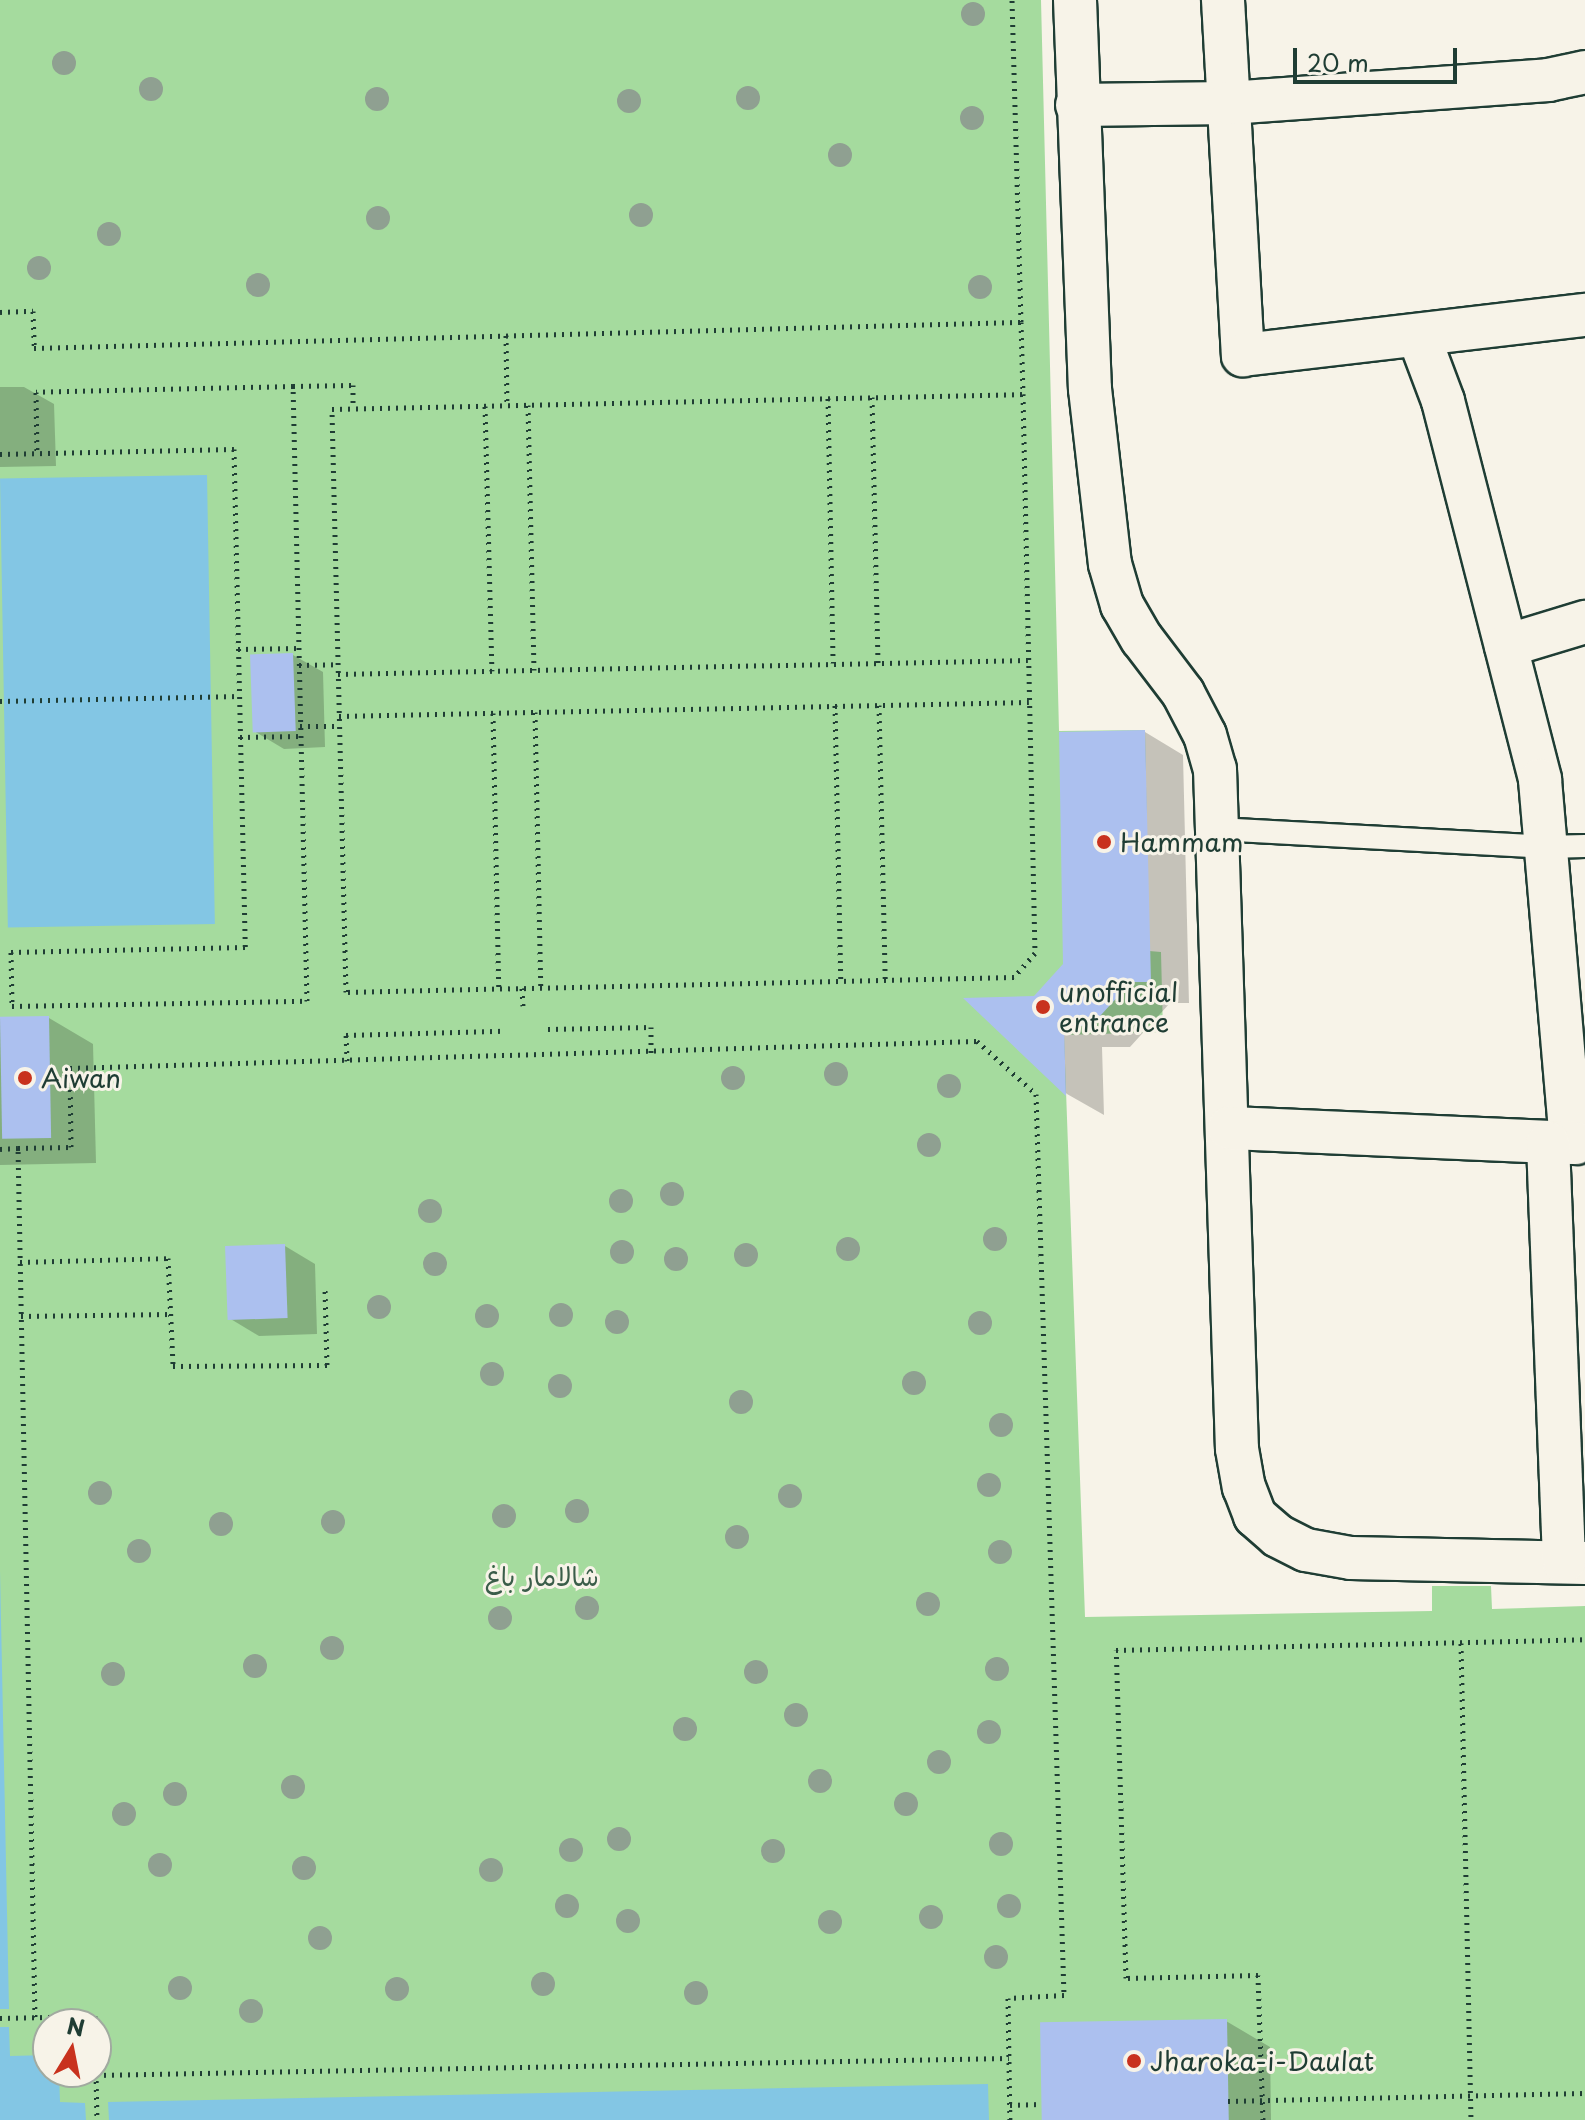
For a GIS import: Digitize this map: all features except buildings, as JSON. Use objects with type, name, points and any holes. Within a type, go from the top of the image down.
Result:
[{"type":"street","points":[[1075,0],[1090,389],[1110,564],[1122,605],[1142,639],[1183,693],[1205,735],[1215,769],[1237,1449],[1244,1487],[1255,1516],[1278,1536],[1306,1550],[1351,1558],[1574,1562],[1565,846],[1540,780],[1443,401],[1419,337]]},
{"type":"street","points":[[1223,0],[1243,355],[1419,337],[1585,315]]},
{"type":"street","points":[[1077,105],[1229,103],[1548,80],[1585,72]]},
{"type":"street","points":[[1506,646],[1585,622]]},
{"type":"street","points":[[1229,1128],[1568,1143]]},
{"type":"lane","points":[[1217,829],[1565,846]]},
{"type":"path","points":[[1012,0],[1023,394],[1035,953],[1014,977],[346,992],[332,409],[1023,394]]},
{"type":"path","points":[[0,312],[33,311],[34,348],[1021,322]]},
{"type":"path","points":[[506,335],[507,405]]},
{"type":"path","points":[[37,454],[36,392],[353,385],[353,408]]},
{"type":"path","points":[[0,454],[234,449],[240,696],[245,947],[11,952],[12,1006],[307,1001],[293,386]]},
{"type":"path","points":[[872,397],[878,663]]},
{"type":"path","points":[[828,398],[833,663]]},
{"type":"path","points":[[528,405],[534,670]]},
{"type":"path","points":[[485,406],[492,671]]},
{"type":"path","points":[[238,649],[299,648]]},
{"type":"path","points":[[338,674],[1028,660]]},
{"type":"path","points":[[299,665],[338,664]]},
{"type":"path","points":[[0,701],[240,696]]},
{"type":"path","points":[[339,716],[1029,702]]},
{"type":"path","points":[[835,705],[841,981]]},
{"type":"path","points":[[879,705],[885,979]]},
{"type":"path","points":[[535,712],[541,987]]},
{"type":"path","points":[[493,713],[499,988]]},
{"type":"path","points":[[300,726],[339,726]]},
{"type":"path","points":[[240,737],[301,736]]},
{"type":"path","points":[[522,988],[523,1006]]},
{"type":"path","points":[[548,1029],[651,1027],[651,1053]]},
{"type":"path","points":[[347,1061],[346,1035],[504,1031]]},
{"type":"path","points":[[0,1149],[71,1147],[70,1068],[977,1041],[1036,1094],[1064,1995],[1008,1998],[1010,2120]]},
{"type":"path","points":[[18,1148],[35,2008]]},
{"type":"path","points":[[20,1262],[168,1258],[173,1366],[327,1365],[325,1290]]},
{"type":"path","points":[[21,1316],[171,1314]]},
{"type":"path","points":[[1263,2120],[1258,1975],[1126,1978],[1116,1650],[1585,1639]]},
{"type":"path","points":[[1461,1643],[1471,2120]]},
{"type":"path","points":[[0,2018],[32,2017]]},
{"type":"path","points":[[112,2073],[1009,2058]]},
{"type":"path","points":[[96,2088],[97,2120]]},
{"type":"path","points":[[1228,2101],[1585,2093]]},
{"type":"path","points":[[1010,2105],[1041,2104]]},
{"type":"green space","name":"شالامار باغ","points":[[0,0],[1041,0],[1059,731],[1145,730],[1149,951],[1161,952],[1163,1032],[1064,1035],[1085,1617],[1432,1611],[1432,1586],[1491,1586],[1492,1609],[1585,1606],[1585,2120],[0,2120]]},
{"type":"water","points":[[207,475],[215,924],[8,928],[0,479]]},
{"type":"water","points":[[0,1571],[9,2009],[0,2009]]},
{"type":"water","points":[[0,2027],[9,2027],[10,2056],[32,2055],[32,2088],[60,2088],[60,2102],[85,2103],[86,2120],[0,2120]]},
{"type":"water","points":[[988,2084],[989,2120],[109,2120],[108,2102]]},
{"type":"place","name":"Hammam","points":[[1104,842]]},
{"type":"place","name":"unofficial entrance","points":[[1043,1007]]},
{"type":"place","name":"Aiwan","points":[[25,1078]]},
{"type":"place","name":"Jharoka-i-Daulat","points":[[1134,2061]]}]
